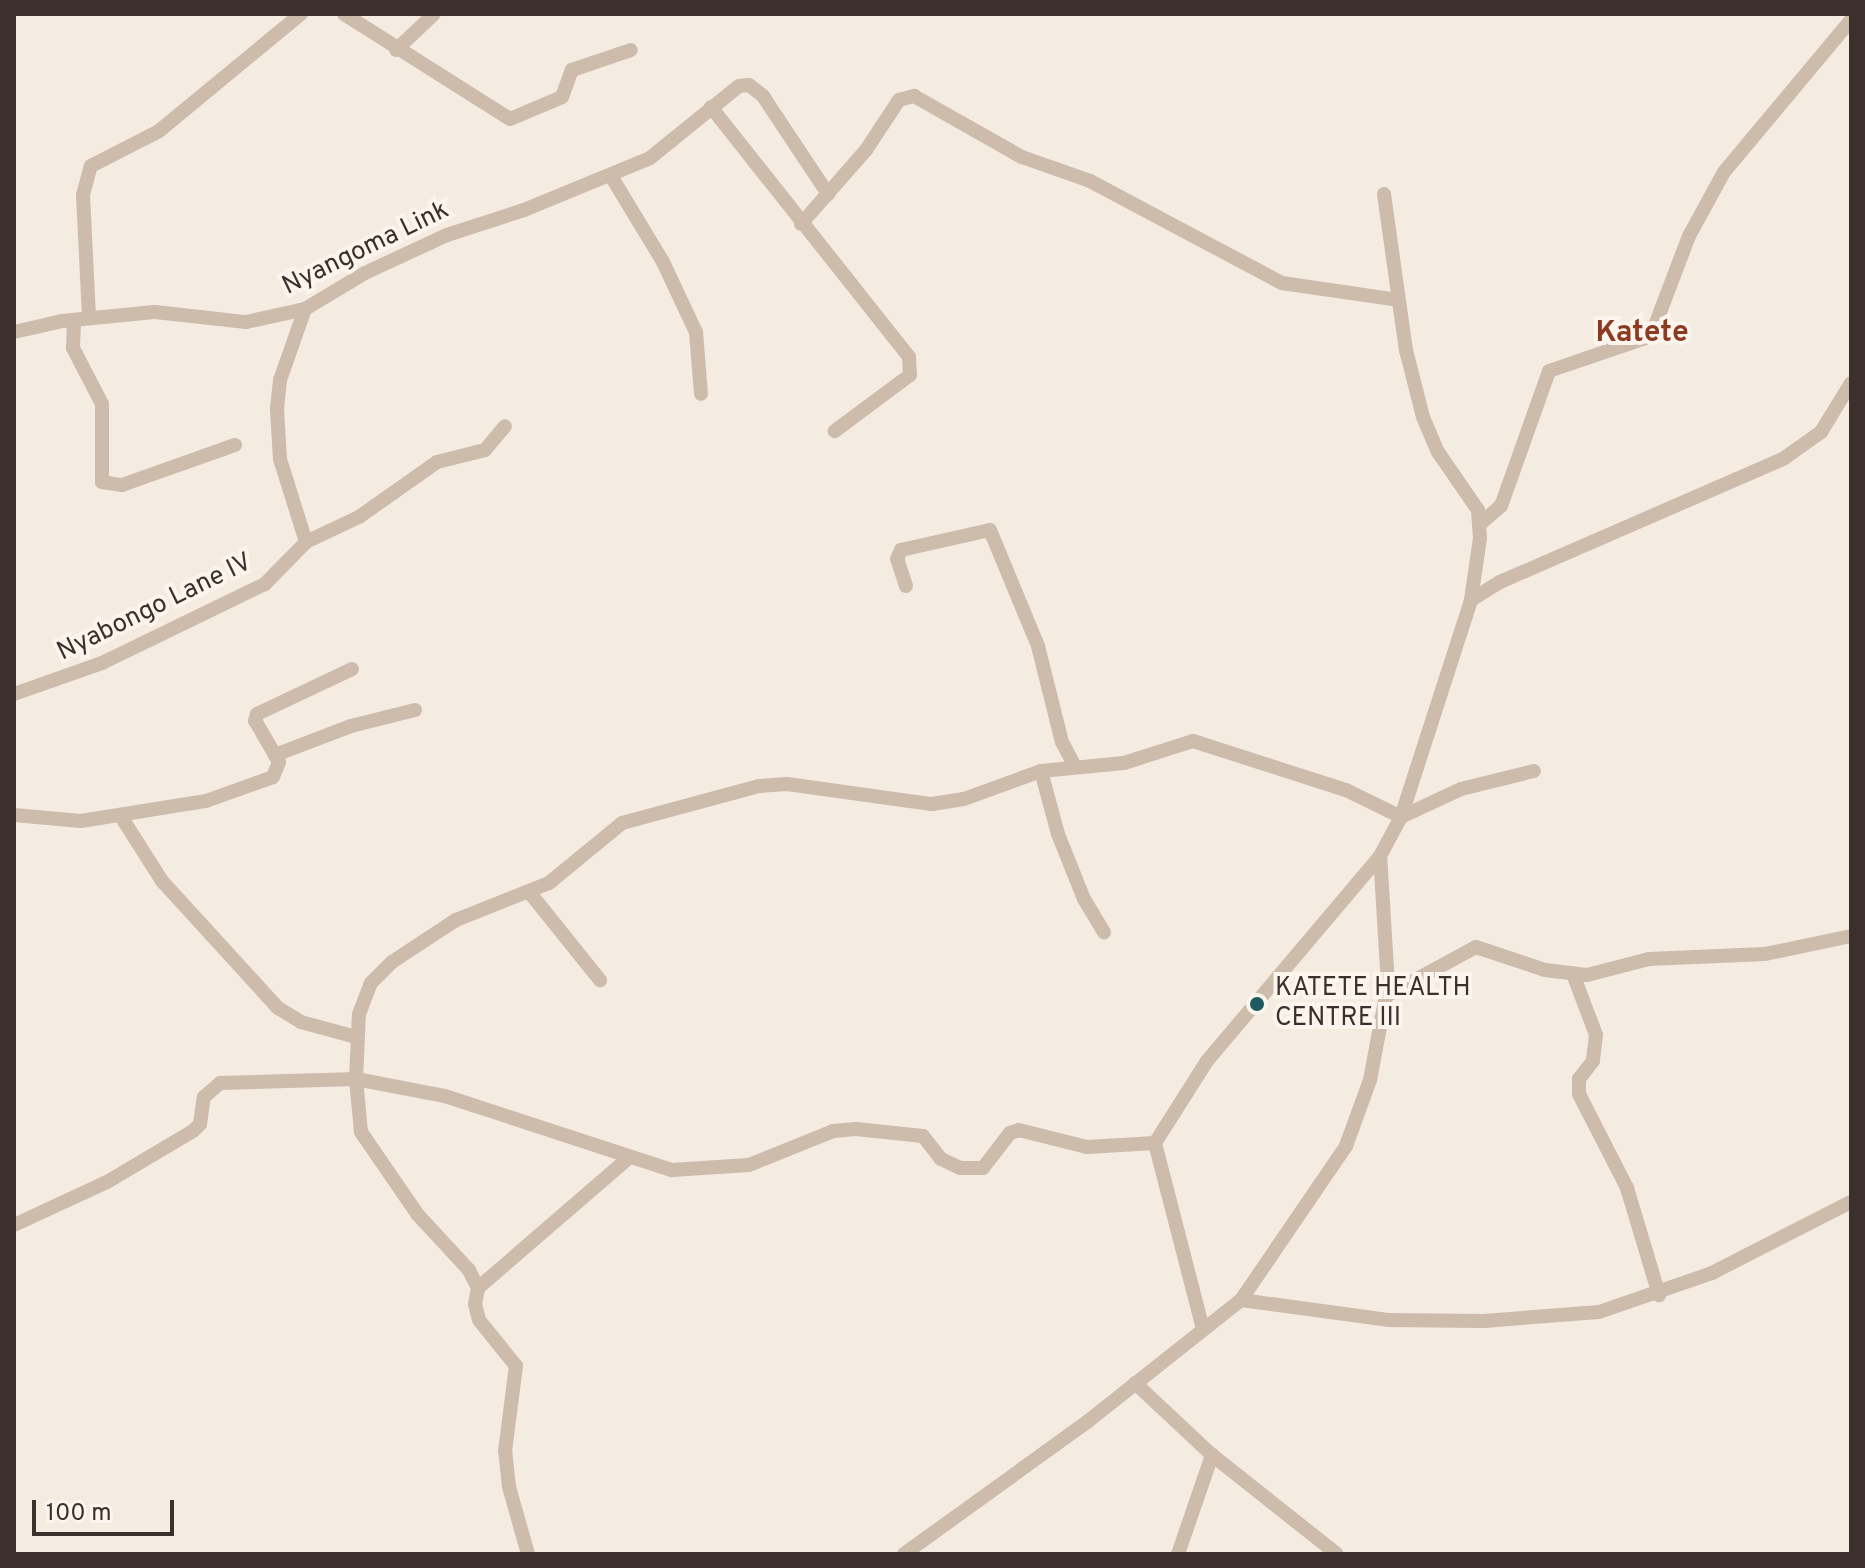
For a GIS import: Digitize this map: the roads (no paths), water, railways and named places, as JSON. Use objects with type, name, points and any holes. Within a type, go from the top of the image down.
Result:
[{"type":"street","points":[[235,445],[122,485],[102,482],[102,404],[73,348],[81,319],[83,195],[91,166],[159,131],[301,14]]},
{"type":"street","points":[[344,14],[396,50],[510,119],[562,97],[572,70],[631,50]]},
{"type":"street","points":[[396,50],[434,14]]},
{"type":"street","points":[[1480,524],[1501,506],[1549,371],[1651,336],[1689,236],[1724,172],[1851,20]]},
{"type":"street","name":"Nyangoma Link","points":[[14,332],[81,319],[155,312],[246,322],[305,309],[365,273],[447,235],[611,176],[673,142],[739,86],[754,88],[828,194]]},
{"type":"street","points":[[801,224],[828,194],[899,100],[914,96],[1022,157],[1090,181],[1282,283],[1398,300]]},
{"type":"street","points":[[711,107],[801,224],[890,331],[913,366],[910,375],[835,431]]},
{"type":"street","points":[[611,176],[663,262],[696,332],[701,394]]},
{"type":"street","points":[[1203,1329],[1155,1143],[1207,1061],[1380,856],[1401,817],[1471,600],[1480,524],[1469,493],[1430,436],[1398,300],[1384,194]]},
{"type":"street","points":[[305,309],[280,380],[277,409],[280,459],[306,542]]},
{"type":"street","points":[[1471,600],[1500,582],[1783,459],[1821,432],[1847,405],[1851,383]]},
{"type":"street","name":"Nyabongo Lane IV","points":[[14,694],[64,679],[194,622],[265,584],[306,542],[359,517],[437,462],[485,450],[505,426]]},
{"type":"street","points":[[906,586],[897,559],[901,550],[990,530],[1038,646],[1062,742],[1075,766]]},
{"type":"street","points":[[14,815],[56,821],[122,818],[206,801],[268,779],[277,773],[275,755],[255,721],[257,714],[352,669]]},
{"type":"street","points":[[275,755],[351,726],[415,710]]},
{"type":"street","points":[[478,1288],[361,1132],[356,1037],[371,983],[392,962],[456,920],[530,893],[565,873],[622,823],[759,786],[818,787],[932,804],[964,799],[1041,771],[1124,763],[1175,745],[1211,742],[1346,790],[1401,817]]},
{"type":"street","points":[[1041,771],[1058,834],[1084,899],[1104,932]]},
{"type":"street","points":[[1401,817],[1461,789],[1534,771]]},
{"type":"street","points":[[122,818],[162,881],[278,1008],[301,1022],[356,1037]]},
{"type":"street","points":[[904,1554],[1135,1383],[1241,1300],[1354,1132],[1386,996],[1380,856]]},
{"type":"street","points":[[530,893],[600,980]]},
{"type":"street","points":[[1386,996],[1476,947],[1573,974],[1602,974],[1649,959],[1765,954],[1851,936]]},
{"type":"street","points":[[1573,974],[1596,1035],[1593,1061],[1579,1079],[1579,1094],[1627,1188],[1659,1295]]},
{"type":"street","points":[[14,1225],[107,1182],[193,1131],[200,1124],[204,1097],[220,1083],[356,1079],[445,1096],[672,1170],[749,1165],[833,1131],[856,1129],[923,1136],[941,1159],[960,1168],[983,1168],[1010,1133],[1019,1130],[1087,1147],[1155,1143]]},
{"type":"street","points":[[528,1554],[509,1487],[505,1451],[516,1366],[479,1320],[475,1304],[478,1288],[630,1157]]},
{"type":"street","points":[[1241,1300],[1388,1320],[1484,1321],[1599,1312],[1659,1295],[1851,1202]]},
{"type":"street","points":[[1135,1383],[1212,1455],[1337,1554]]},
{"type":"street","points":[[1178,1554],[1212,1455]]},
{"type":"place","name":"KATETE HEALTH CENTRE III","points":[[1257,1004]]},
{"type":"district","name":"Katete","points":[[1642,334]]}]
